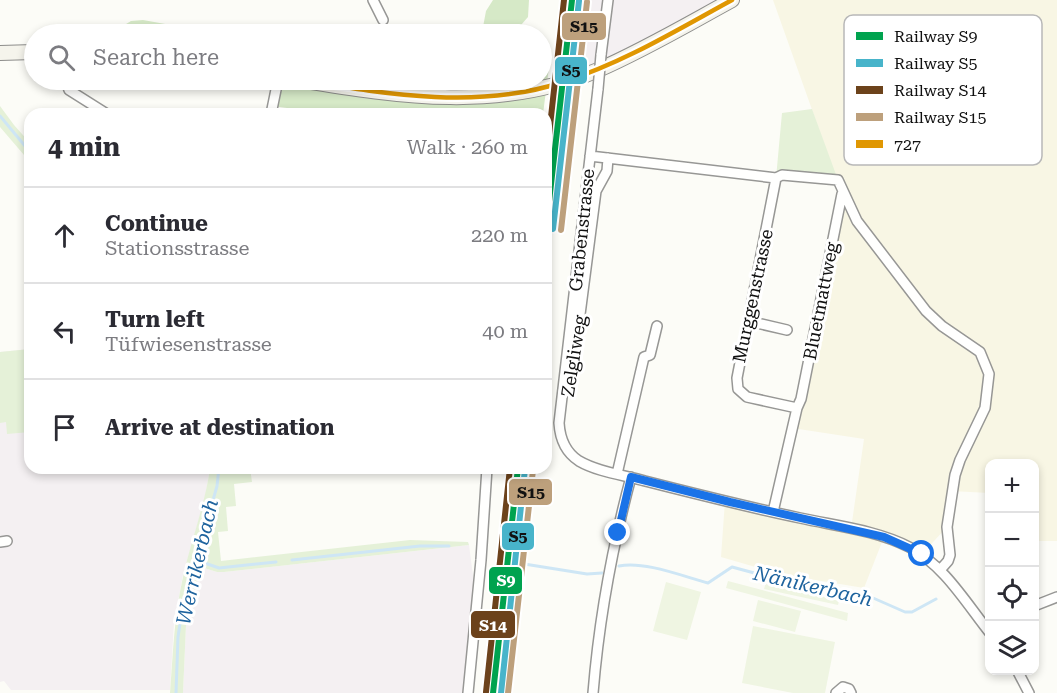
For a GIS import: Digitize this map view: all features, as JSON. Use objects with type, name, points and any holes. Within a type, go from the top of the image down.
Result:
[{"type":"street","points":[[374,0],[383,20]]},
{"type":"street","name":"Grabenstrasse","points":[[608,0],[560,434],[566,449],[573,456],[586,464],[617,474]]},
{"type":"street","points":[[552,85],[598,71],[732,0]]},
{"type":"street","points":[[0,44],[24,44]]},
{"type":"street","points":[[0,53],[24,52]]},
{"type":"street","points":[[69,90],[98,108]]},
{"type":"street","points":[[272,108],[276,90]]},
{"type":"street","points":[[364,90],[402,96],[445,98],[509,94],[528,90]]},
{"type":"street","points":[[590,156],[776,178],[782,175],[838,180],[842,194],[856,221],[926,311],[942,326],[980,352],[989,374],[985,408],[955,475],[947,527],[950,555],[940,570]]},
{"type":"street","name":"Zelgliweg","points":[[561,410],[566,407],[570,394],[597,191],[607,171],[608,158]]},
{"type":"street","name":"Murggenstrasse","points":[[776,178],[737,378],[738,389],[747,397],[796,408]]},
{"type":"street","name":"Bluetmattweg","points":[[772,512],[796,408],[801,399],[842,194]]},
{"type":"street","points":[[748,321],[788,330]]},
{"type":"street","points":[[657,326],[650,355],[644,357],[617,474],[884,537],[922,554],[940,570],[985,623]]},
{"type":"street","points":[[468,693],[481,560],[486,474]]},
{"type":"street","points":[[593,693],[600,623],[631,477]]},
{"type":"street","points":[[1039,604],[1057,597]]},
{"type":"street","points":[[1020,675],[1029,693]]},
{"type":"street","points":[[836,693],[843,687],[849,689],[851,693]]},
{"type":"shaded area","points":[[576,0],[732,0],[571,80]]},
{"type":"shaded area","points":[[773,0],[1057,0],[1057,541],[1039,541],[1039,459],[985,459],[985,493],[951,491],[947,527],[922,554],[884,537],[864,588],[779,574],[721,557],[725,501],[851,529],[864,439],[792,428],[842,194]]},
{"type":"shaded area","points":[[24,350],[24,474],[209,474],[205,498],[183,575],[174,623],[170,690],[11,690],[4,681],[0,682],[0,352]]},
{"type":"shaded area","points":[[469,545],[475,591],[465,693],[183,693],[186,625],[201,567],[224,572]]},
{"type":"green space","points":[[493,0],[529,0],[528,17],[522,24],[484,24],[486,11]]},
{"type":"green space","points":[[143,20],[165,24],[126,24]]},
{"type":"green space","points":[[276,90],[546,90],[544,108],[287,108],[272,106]]},
{"type":"green space","points":[[0,106],[24,136],[24,155],[0,127]]},
{"type":"green space","points":[[812,109],[838,180],[776,178],[782,113]]},
{"type":"green space","points":[[24,350],[24,433],[7,434],[6,422],[0,423],[0,352]]},
{"type":"green space","points":[[209,474],[251,474],[252,482],[234,484],[236,506],[226,507],[228,531],[218,532],[221,561],[410,540],[468,542],[469,545],[224,572],[201,567],[186,625],[183,693],[170,693],[180,592]]},
{"type":"green space","points":[[728,581],[848,613],[847,621],[726,588]]},
{"type":"green space","points":[[666,582],[701,592],[687,640],[653,631]]},
{"type":"green space","points":[[766,582],[839,601],[838,605],[764,589]]},
{"type":"green space","points":[[758,600],[801,611],[795,632],[753,621]]},
{"type":"green space","points":[[753,626],[835,642],[825,693],[793,693],[742,683]]},
{"type":"waterway","name":"Werrikerbach","points":[[0,116],[24,145]]},
{"type":"waterway","name":"Werrikerbach","points":[[176,693],[178,637],[182,610],[217,486],[218,474]]},
{"type":"waterway","name":"Nänikerbach","points":[[292,560],[420,546],[449,546]]},
{"type":"waterway","name":"Nänikerbach","points":[[196,560],[219,568],[276,562]]},
{"type":"waterway","name":"Nänikerbach","points":[[518,563],[587,574],[602,573]]},
{"type":"waterway","name":"Nänikerbach","points":[[619,566],[652,567],[708,583],[732,567],[829,593],[864,594],[905,612],[912,612],[936,599]]},
{"type":"rail line","name":"S14","points":[[552,108],[564,0]]},
{"type":"rail line","name":"S9","points":[[552,175],[572,0]]},
{"type":"rail line","name":"S5","points":[[553,229],[579,1]]},
{"type":"rail line","name":"S15","points":[[561,230],[587,2]]},
{"type":"rail line","name":"S14","points":[[486,692],[509,474]]},
{"type":"rail line","name":"S9","points":[[493,693],[517,474]]},
{"type":"rail line","name":"S5","points":[[501,693],[524,474]]},
{"type":"rail line","name":"S15","points":[[508,693],[533,474]]},
{"type":"transit line","name":"727","points":[[552,85],[607,65],[732,0]]},
{"type":"transit line","name":"727","points":[[366,90],[432,97],[499,95],[535,90]]},
{"type":"route","points":[[618,533],[631,477],[730,502],[871,533],[898,542],[922,554]]}]
